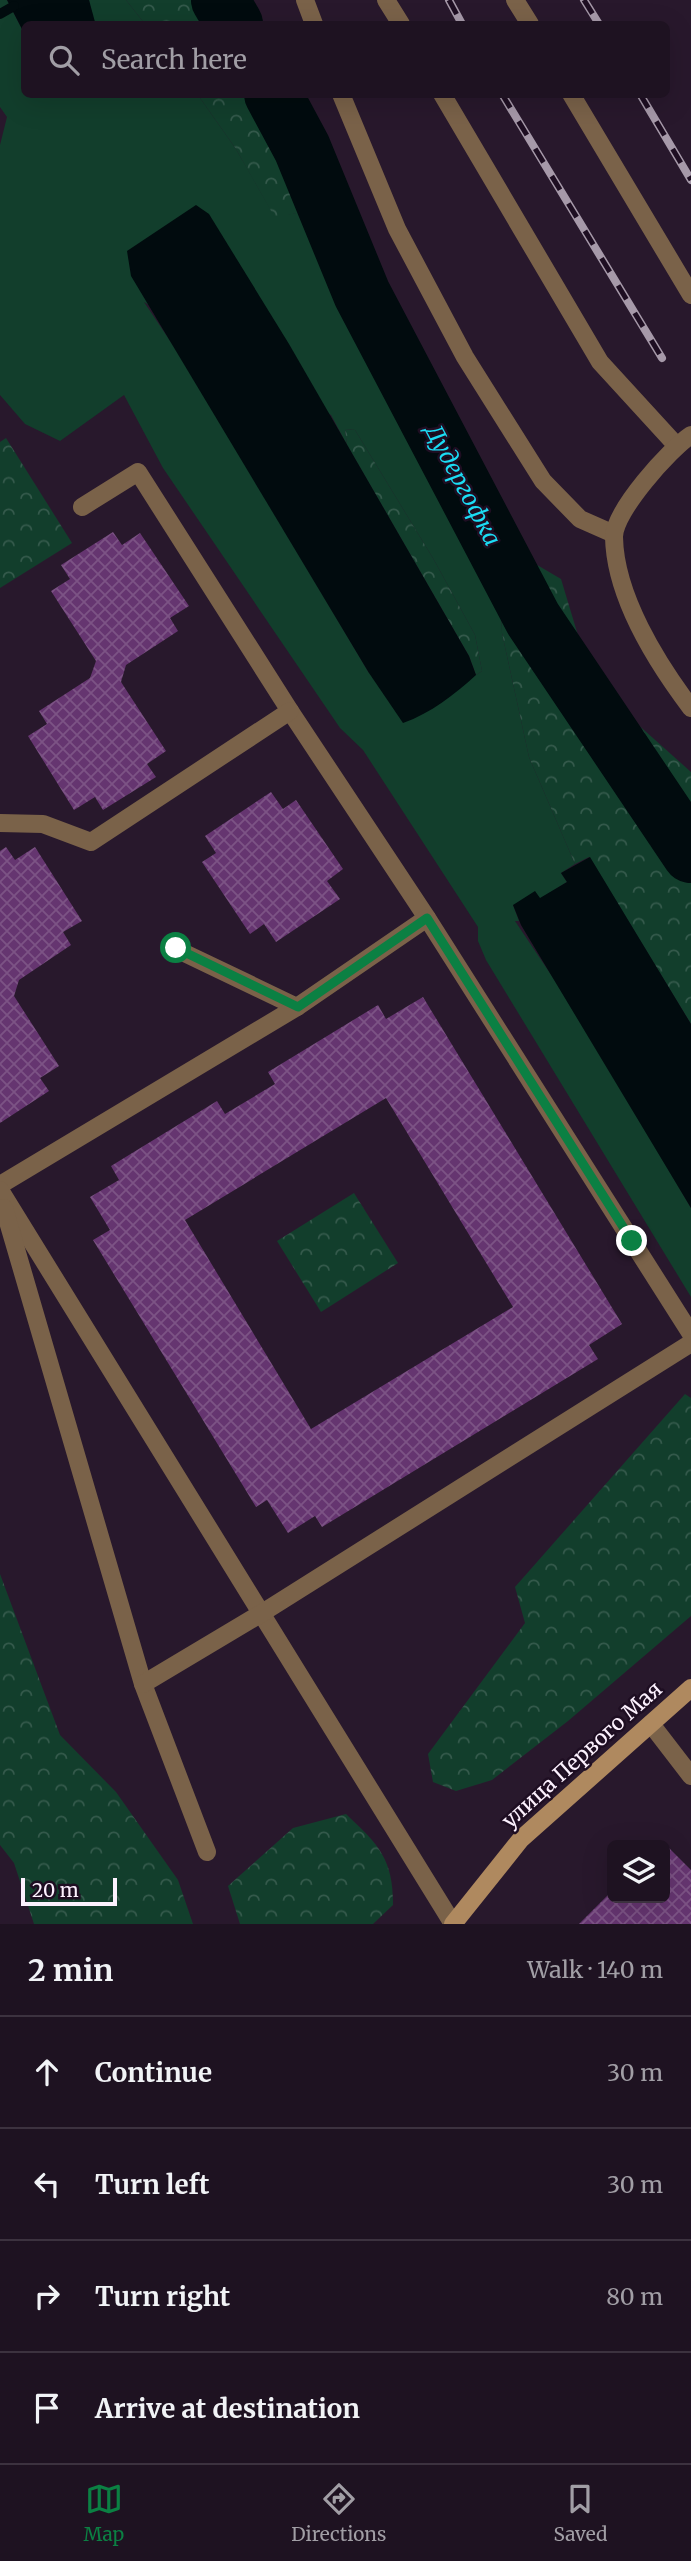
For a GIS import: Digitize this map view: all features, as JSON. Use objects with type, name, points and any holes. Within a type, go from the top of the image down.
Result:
[{"type":"main road","name":"улица Первого Мая","points":[[453,1924],[521,1839],[691,1688]]},
{"type":"lane","points":[[305,0],[313,21]]},
{"type":"lane","points":[[386,0],[399,21]]},
{"type":"lane","points":[[515,0],[528,21]]},
{"type":"lane","points":[[343,98],[397,229],[465,357],[543,481],[580,519],[614,534]]},
{"type":"lane","points":[[444,98],[600,362],[684,440],[639,487],[614,534],[622,578],[640,628],[669,679],[691,708]]},
{"type":"lane","points":[[573,98],[691,295]]},
{"type":"lane","points":[[82,507],[138,472],[290,711],[427,918],[691,1334]]},
{"type":"lane","points":[[0,822],[43,824],[92,842],[290,711]]},
{"type":"lane","points":[[0,1190],[298,1007],[427,918]]},
{"type":"lane","points":[[176,948],[298,1007]]},
{"type":"lane","points":[[0,1190],[453,1924]]},
{"type":"lane","points":[[0,1190],[143,1684],[207,1852]]},
{"type":"lane","points":[[143,1684],[262,1613],[691,1343]]},
{"type":"lane","points":[[651,1724],[691,1776]]},
{"type":"green space","points":[[0,0],[7,0],[21,27],[21,98],[200,98],[236,149],[275,217],[301,212],[327,251],[342,297],[421,452],[447,484],[501,602],[502,633],[529,757],[575,864],[561,873],[567,882],[540,899],[513,905],[519,921],[515,921],[574,1009],[691,1208],[691,1297],[486,960],[478,941],[478,927],[363,750],[340,728],[163,468],[124,395],[60,441],[25,424],[0,395],[0,145],[7,117],[0,107]],"holes":[[[144,302],[331,415],[347,445],[345,429],[355,430],[434,560],[475,635],[482,671],[476,675],[369,673],[185,363]]]},
{"type":"green space","points":[[89,0],[126,0],[143,21],[92,21]]},
{"type":"green space","points":[[126,0],[241,0],[252,21],[143,21]]},
{"type":"green space","points":[[200,98],[288,98],[333,188],[301,212],[275,218],[236,149]]},
{"type":"green space","points":[[345,429],[355,430],[434,560],[475,635],[482,671],[476,675],[469,656],[347,445]]},
{"type":"green space","points":[[6,438],[72,543],[0,588],[0,442]]},
{"type":"green space","points":[[515,552],[561,579],[583,652],[635,722],[691,772],[691,1024],[589,857],[575,864],[529,757],[502,633],[501,575]]},
{"type":"green space","points":[[354,1193],[398,1263],[321,1312],[277,1241]]},
{"type":"green space","points":[[685,1394],[691,1398],[691,1616],[568,1721],[492,1780],[456,1791],[433,1782],[428,1754],[525,1623],[515,1587]]},
{"type":"green space","points":[[0,1574],[60,1735],[116,1792],[178,1880],[193,1924],[34,1924],[14,1863],[0,1845]]},
{"type":"green space","points":[[346,1814],[382,1854],[390,1876],[393,1905],[373,1924],[240,1924],[228,1886],[293,1828]]},
{"type":"shaded area","points":[[7,0],[89,0],[95,21],[21,21],[21,27]]},
{"type":"shaded area","points":[[196,205],[209,214],[289,344],[469,656],[476,675],[442,703],[413,719],[403,723],[369,673],[131,276],[127,251]]},
{"type":"shaded area","points":[[590,857],[691,1024],[691,1208],[521,925],[513,905],[535,891],[540,898],[567,882],[561,873]]},
{"type":"building","points":[[113,532],[122,545],[140,533],[189,606],[170,618],[178,631],[126,665],[121,682],[166,751],[147,764],[156,777],[103,810],[95,797],[74,810],[28,736],[47,724],[39,711],[90,678],[96,661],[51,591],[70,579],[61,565]]},
{"type":"building","points":[[271,792],[283,809],[296,800],[343,869],[327,881],[340,899],[276,942],[264,924],[250,934],[202,862],[216,853],[205,836]]},
{"type":"building","points":[[6,847],[15,860],[35,847],[82,921],[63,932],[71,945],[19,980],[14,996],[59,1066],[40,1078],[49,1091],[0,1123],[0,851]]},
{"type":"building","points":[[423,997],[622,1324],[589,1345],[598,1359],[322,1527],[315,1516],[288,1533],[267,1500],[256,1507],[93,1240],[110,1230],[90,1197],[119,1180],[111,1166],[217,1101],[225,1114],[275,1084],[268,1072],[378,1005],[386,1019]],"holes":[[[386,1098],[513,1307],[311,1429],[185,1220]]]},
{"type":"building","points":[[670,1849],[691,1870],[691,1924],[579,1924],[607,1896],[607,1903],[670,1903]]},
{"type":"waterway","name":"Дудергофка","points":[[220,0],[232,21]]},
{"type":"waterway","points":[[0,14],[14,6]]},
{"type":"waterway","name":"Дудергофка","points":[[275,98],[302,148],[362,294],[533,619],[691,854]]},
{"type":"railway","points":[[449,0],[460,21]]},
{"type":"railway","points":[[584,0],[597,21]]},
{"type":"railway","points":[[504,98],[662,358]]},
{"type":"railway","points":[[642,98],[691,180]]},
{"type":"route","points":[[176,948],[298,1007],[427,918],[632,1241]]}]
